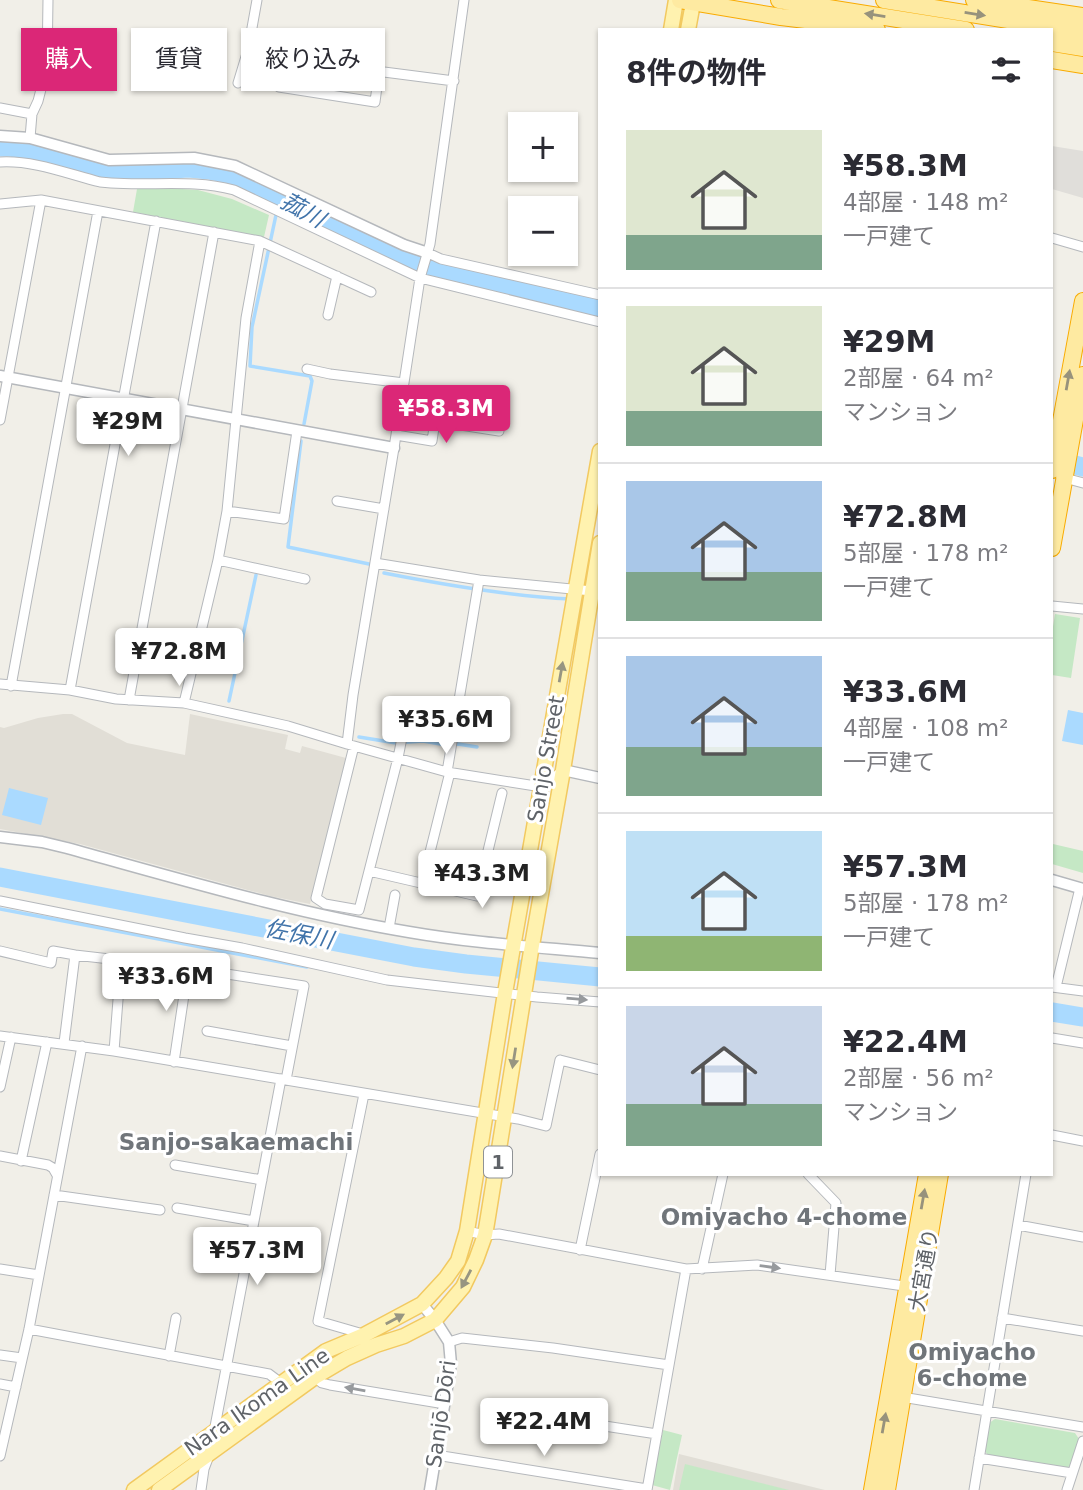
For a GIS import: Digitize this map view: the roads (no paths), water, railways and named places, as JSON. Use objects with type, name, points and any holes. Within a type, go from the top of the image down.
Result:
[{"type":"highway","points":[[779,0],[954,28]]},
{"type":"highway","points":[[884,0],[1083,32]]},
{"type":"highway","points":[[974,0],[1083,16]]},
{"type":"highway","points":[[687,1],[780,23],[846,27]]},
{"type":"highway","points":[[1053,43],[1083,48]]},
{"type":"highway","points":[[1053,60],[1083,65]]},
{"type":"highway","points":[[1069,445],[1083,301]]},
{"type":"highway","points":[[1053,533],[1057,473],[1069,445],[1083,375]]},
{"type":"highway","name":"大宮通り","points":[[887,1490],[902,1397],[927,1176]]},
{"type":"highway","name":"大宮通り","points":[[872,1490],[940,1176]]},
{"type":"main road","points":[[672,28],[687,1]]},
{"type":"main road","points":[[687,1],[688,28]]},
{"type":"main road","name":"Sanjo Street","points":[[422,1304],[458,1261],[467,1231],[598,462]]},
{"type":"main road","name":"Sanjo Street","points":[[435,1320],[463,1287],[485,1235],[532,949],[596,592],[598,568]]},
{"type":"main road","name":"Nara Ikoma Line","points":[[134,1490],[326,1351],[364,1335],[422,1304]]},
{"type":"main road","name":"Nara Ikoma Line","points":[[159,1490],[315,1377],[347,1357],[404,1336],[435,1320]]},
{"type":"street","points":[[30,138],[32,114],[47,66],[48,0]]},
{"type":"street","points":[[252,28],[257,0]]},
{"type":"street","points":[[409,702],[398,758],[359,910],[324,904],[316,898],[350,745],[353,695],[421,277],[428,253],[464,0]]},
{"type":"street","points":[[385,72],[454,80]]},
{"type":"street","points":[[238,83],[241,73]]},
{"type":"street","points":[[305,91],[375,102],[376,91]]},
{"type":"street","points":[[0,108],[32,114]]},
{"type":"street","points":[[0,136],[30,138],[109,160],[194,158],[235,166],[404,245],[441,259],[598,295]]},
{"type":"street","points":[[0,162],[27,163],[100,182],[190,183],[224,187],[421,277],[598,321]]},
{"type":"street","points":[[0,420],[4,377],[41,200]]},
{"type":"street","points":[[0,204],[41,200],[261,241],[371,292]]},
{"type":"street","points":[[11,686],[98,211]]},
{"type":"street","points":[[70,690],[156,221]]},
{"type":"street","points":[[129,699],[215,232]]},
{"type":"street","points":[[1053,238],[1083,247]]},
{"type":"street","points":[[184,703],[227,511],[246,318],[261,241]]},
{"type":"street","points":[[328,315],[337,276]]},
{"type":"street","points":[[307,369],[404,383]]},
{"type":"street","points":[[4,377],[394,448]]},
{"type":"street","points":[[396,435],[432,440],[435,421],[499,431]]},
{"type":"street","points":[[227,511],[284,519],[297,431]]},
{"type":"street","points":[[1057,473],[1083,483]]},
{"type":"street","points":[[337,501],[384,509]]},
{"type":"street","points":[[218,560],[305,579]]},
{"type":"street","points":[[375,563],[479,580],[596,592]]},
{"type":"street","points":[[422,884],[448,772],[479,580]]},
{"type":"street","points":[[1053,606],[1083,608]]},
{"type":"street","points":[[0,684],[70,690],[117,699],[184,703],[288,726],[448,772],[541,787],[564,770],[598,778]]},
{"type":"street","points":[[369,872],[477,896],[502,793]]},
{"type":"street","points":[[0,837],[67,848],[224,892],[388,928],[532,949],[598,953]]},
{"type":"street","points":[[1053,880],[1082,888],[1054,987],[1083,991]]},
{"type":"street","points":[[388,928],[395,895]]},
{"type":"street","points":[[0,901],[242,948],[387,980],[506,990],[598,1002]]},
{"type":"street","points":[[0,951],[51,963],[53,951],[304,986],[262,1180],[201,1490]]},
{"type":"street","points":[[64,1043],[75,955]]},
{"type":"street","points":[[174,1062],[188,968]]},
{"type":"street","points":[[114,1051],[119,987]]},
{"type":"street","points":[[207,1031],[292,1046]]},
{"type":"street","points":[[0,1036],[114,1051],[546,1126],[559,1060],[598,1070]]},
{"type":"street","points":[[0,1087],[11,1037]]},
{"type":"street","points":[[1053,1038],[1083,1043]]},
{"type":"street","points":[[22,1161],[47,1042]]},
{"type":"street","points":[[0,1456],[29,1329],[82,1046]]},
{"type":"street","points":[[364,1094],[318,1321],[364,1335]]},
{"type":"street","points":[[1053,1135],[1083,1141]]},
{"type":"street","points":[[0,1156],[48,1166],[53,1168],[57,1175]]},
{"type":"street","points":[[580,1250],[598,1164]]},
{"type":"street","points":[[175,1165],[262,1180]]},
{"type":"street","points":[[702,1269],[723,1176]]},
{"type":"street","points":[[809,1176],[836,1203],[830,1275]]},
{"type":"street","points":[[974,1490],[1026,1176]]},
{"type":"street","points":[[54,1195],[160,1210]]},
{"type":"street","points":[[177,1208],[254,1221]]},
{"type":"street","points":[[1018,1225],[1083,1237]]},
{"type":"street","points":[[467,1231],[485,1235],[499,1234],[685,1269],[757,1265],[915,1287]]},
{"type":"street","points":[[0,1269],[38,1275]]},
{"type":"street","points":[[436,1455],[647,1490],[685,1269]]},
{"type":"street","name":"Sanjō Dōri","points":[[422,1304],[449,1342],[452,1364],[430,1490]]},
{"type":"street","points":[[169,1356],[176,1318]]},
{"type":"street","points":[[1002,1318],[1083,1331]]},
{"type":"street","points":[[29,1329],[270,1374],[281,1382]]},
{"type":"street","points":[[449,1342],[462,1338],[669,1365]]},
{"type":"street","points":[[0,1355],[22,1358]]},
{"type":"street","points":[[315,1377],[330,1385],[445,1404]]},
{"type":"street","points":[[0,1384],[16,1387]]},
{"type":"street","points":[[902,1397],[1083,1427]]},
{"type":"street","points":[[585,1423],[657,1434]]},
{"type":"street","points":[[1067,1490],[1083,1441]]},
{"type":"street","points":[[979,1458],[1072,1474]]},
{"type":"water","points":[[1068,710],[1083,713],[1083,745],[1062,741]]},
{"type":"water","points":[[9,788],[48,798],[41,825],[2,815]]},
{"type":"waterway","name":"菰川","points":[[0,147],[42,152],[95,168],[121,172],[189,168],[233,175],[273,193],[279,201],[292,209],[323,220],[378,250],[430,270],[598,309]]},
{"type":"waterway","points":[[279,201],[252,327],[250,366],[310,376],[312,381],[304,424]]},
{"type":"waterway","points":[[301,441],[288,547],[369,564]]},
{"type":"waterway","name":"菰川","points":[[1053,459],[1083,467]]},
{"type":"waterway","points":[[384,573],[477,589],[570,599]]},
{"type":"waterway","points":[[229,701],[256,575]]},
{"type":"waterway","points":[[359,737],[396,743],[423,741],[477,747]]},
{"type":"waterway","name":"佐保川","points":[[0,877],[414,957],[598,977]]},
{"type":"waterway","points":[[0,909],[307,967]]},
{"type":"waterway","name":"佐保川","points":[[1053,1012],[1083,1017]]},
{"type":"district","name":"Sanjo-sakaemachi","points":[[236,1142]]},
{"type":"district","name":"Omiyacho 4-chome","points":[[784,1217]]},
{"type":"district","name":"Omiyacho 6-chome","points":[[972,1365]]}]
